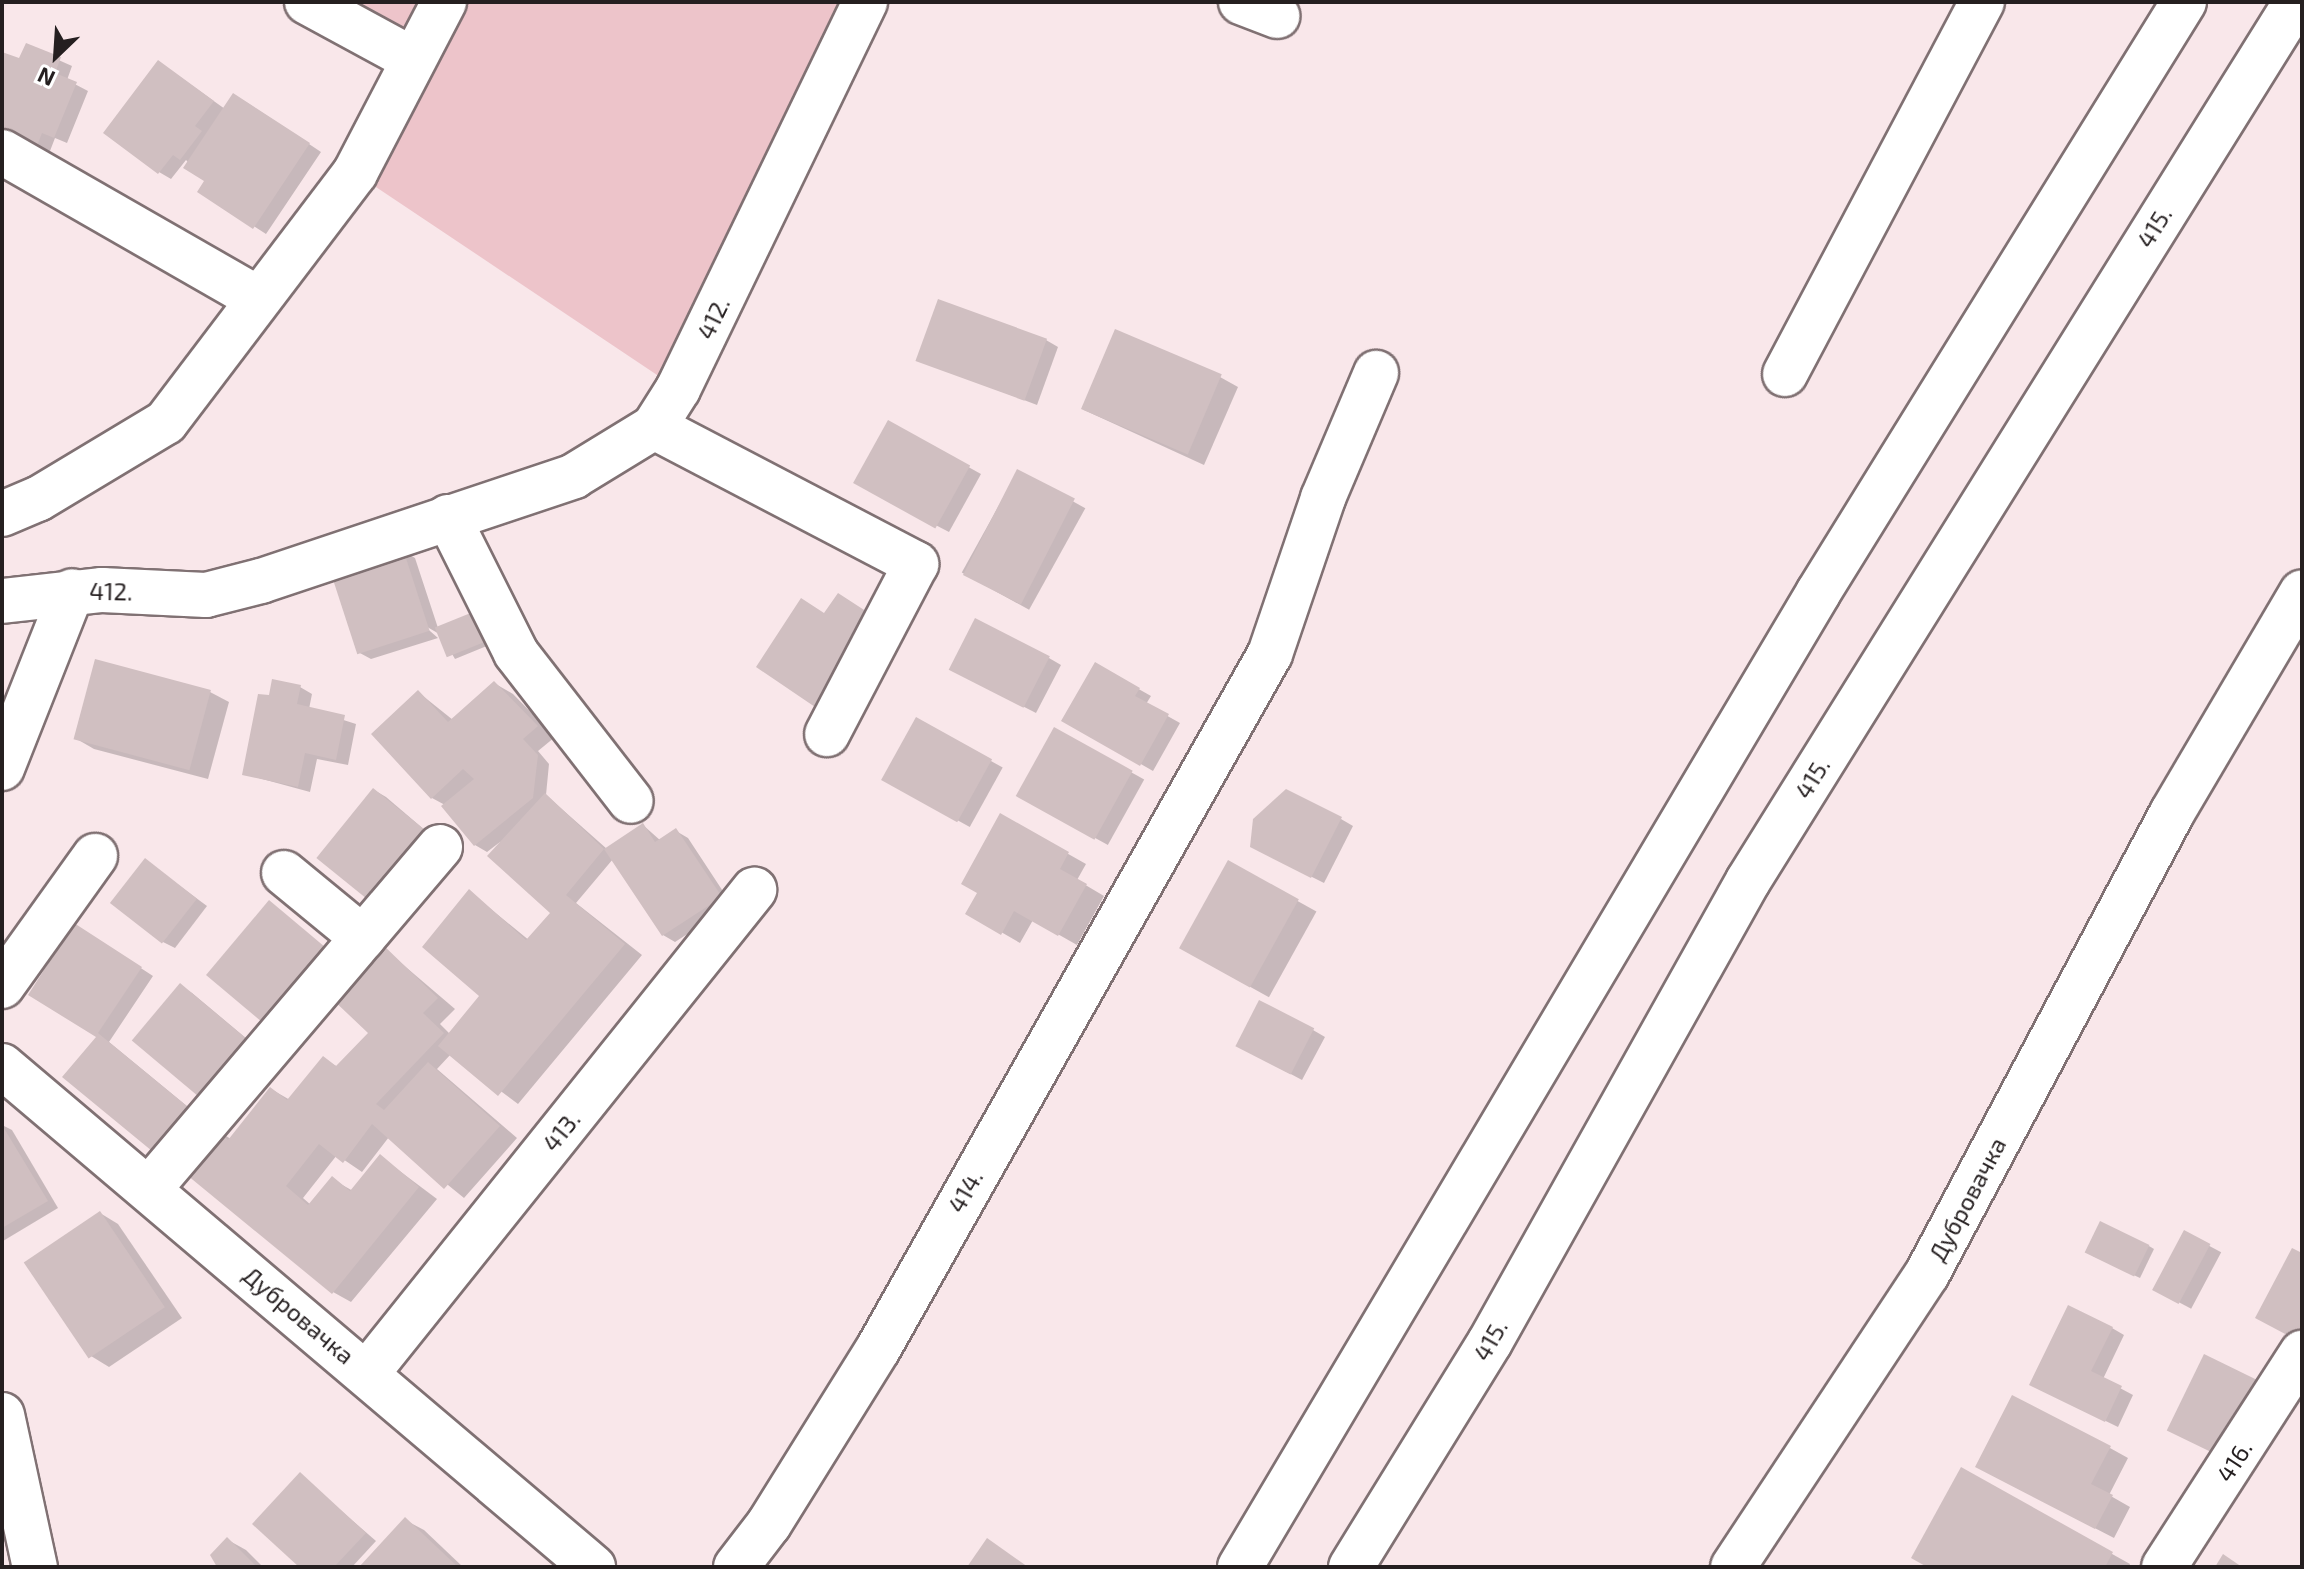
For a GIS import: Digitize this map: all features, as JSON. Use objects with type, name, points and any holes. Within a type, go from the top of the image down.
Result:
[{"type":"street","points":[[307,2],[412,59]]},
{"type":"street","points":[[2,514],[38,499],[166,422],[257,298],[355,173],[444,2]]},
{"type":"street","name":"412.","points":[[2,601],[72,591],[206,595],[574,476],[654,427],[678,389],[865,2]]},
{"type":"street","points":[[1785,374],[1982,2]]},
{"type":"street","points":[[1240,1567],[1818,593],[2184,2]]},
{"type":"street","name":"415.","points":[[1351,1567],[1490,1342],[1748,881],[2296,2]]},
{"type":"street","points":[[2,152],[257,298]]},
{"type":"street","name":"414.","points":[[736,1567],[769,1524],[878,1349],[1270,654],[1323,498],[1376,373]]},
{"type":"street","points":[[654,427],[916,564],[827,734]]},
{"type":"street","points":[[448,517],[516,653],[631,801]]},
{"type":"street","points":[[2,768],[72,591]]},
{"type":"street","name":"Дубровачка","points":[[1733,1567],[1927,1274],[2172,813],[2302,592]]},
{"type":"street","points":[[149,1189],[440,847]]},
{"type":"street","points":[[2,986],[95,856]]},
{"type":"street","points":[[284,873],[363,938]]},
{"type":"street","name":"413.","points":[[368,1372],[754,890]]},
{"type":"street","name":"Дубровачка","points":[[2,1066],[368,1372],[593,1567]]},
{"type":"street","name":"416.","points":[[2164,1567],[2302,1353]]},
{"type":"street","points":[[2,1415],[14,1531],[35,1567]]},
{"type":"shaded area","points":[[307,2],[865,2],[678,389],[355,173],[412,59]]},
{"type":"building","points":[[26,43],[61,57],[55,73],[77,82],[54,138],[42,133],[37,146],[2,132],[2,52],[19,58]]},
{"type":"building","points":[[158,60],[214,101],[195,126],[202,131],[180,160],[173,155],[158,174],[103,133]]},
{"type":"building","points":[[233,93],[310,143],[253,229],[197,192],[204,181],[183,168]]},
{"type":"building","points":[[938,299],[1047,339],[1024,401],[915,361]]},
{"type":"building","points":[[1115,329],[1222,374],[1188,454],[1081,409]]},
{"type":"building","points":[[888,420],[970,466],[935,529],[853,483]]},
{"type":"building","points":[[1017,469],[1075,499],[1021,605],[963,575]]},
{"type":"building","points":[[403,549],[430,631],[357,654],[331,572]]},
{"type":"building","points":[[838,593],[878,619],[818,709],[756,667],[801,598],[824,613]]},
{"type":"building","points":[[483,608],[495,638],[447,657],[435,627]]},
{"type":"building","points":[[975,618],[1050,656],[1024,708],[949,670]]},
{"type":"building","points":[[95,659],[211,690],[189,770],[74,739]]},
{"type":"building","points":[[1095,662],[1140,688],[1135,696],[1169,714],[1140,766],[1061,721]]},
{"type":"building","points":[[272,679],[301,685],[297,704],[345,715],[336,760],[305,753],[298,787],[242,775],[258,694],[269,695]]},
{"type":"building","points":[[494,681],[538,726],[523,739],[538,755],[533,798],[474,846],[441,806],[474,779],[463,769],[431,799],[371,734],[418,690],[448,722]]},
{"type":"building","points":[[916,717],[992,759],[957,822],[881,780]]},
{"type":"building","points":[[1054,727],[1133,771],[1094,840],[1016,796]]},
{"type":"building","points":[[373,788],[429,833],[372,903],[316,858]]},
{"type":"building","points":[[1286,789],[1342,817],[1311,878],[1250,847],[1253,819]]},
{"type":"building","points":[[545,793],[604,849],[566,895],[625,944],[498,1096],[438,1046],[479,996],[422,947],[469,889],[526,940],[550,913],[487,856]]},
{"type":"building","points":[[1000,813],[1069,852],[1060,869],[1087,884],[1058,936],[1014,911],[1001,935],[965,914],[977,893],[961,884]]},
{"type":"building","points":[[643,823],[655,842],[676,828],[722,897],[662,936],[604,849]]},
{"type":"building","points":[[145,858],[197,899],[162,944],[110,903]]},
{"type":"building","points":[[1228,860],[1299,899],[1250,988],[1179,948]]},
{"type":"building","points":[[269,900],[326,948],[263,1023],[206,975]]},
{"type":"building","points":[[74,923],[142,967],[98,1033],[188,1107],[152,1151],[62,1077],[96,1037],[28,995]]},
{"type":"building","points":[[380,942],[438,998],[423,1013],[444,1033],[376,1104],[384,1110],[428,1062],[500,1126],[444,1189],[372,1124],[343,1163],[319,1144],[286,1186],[308,1205],[332,1176],[350,1191],[380,1154],[419,1187],[332,1294],[176,1166],[210,1124],[228,1140],[270,1087],[287,1100],[323,1056],[336,1066],[368,1033],[329,996]]},
{"type":"building","points":[[180,983],[248,1040],[200,1098],[132,1040]]},
{"type":"building","points":[[1259,1000],[1314,1028],[1291,1074],[1235,1046]]},
{"type":"building","points":[[2,1125],[48,1201],[2,1228]]},
{"type":"building","points":[[100,1211],[165,1307],[89,1359],[24,1262]]},
{"type":"building","points":[[2100,1221],[2149,1245],[2134,1277],[2085,1252]]},
{"type":"building","points":[[2184,1230],[2210,1244],[2179,1304],[2152,1290]]},
{"type":"building","points":[[2292,1248],[2302,1253],[2300,1342],[2255,1318]]},
{"type":"building","points":[[2068,1305],[2113,1327],[2091,1371],[2122,1386],[2105,1422],[2029,1385]]},
{"type":"building","points":[[2204,1354],[2263,1383],[2226,1459],[2167,1430]]},
{"type":"building","points":[[2012,1395],[2111,1446],[2091,1484],[2113,1495],[2095,1529],[1975,1467]]},
{"type":"building","points":[[1961,1467],[2113,1552],[2105,1567],[1927,1567],[1911,1558]]},
{"type":"building","points":[[300,1472],[366,1533],[334,1567],[299,1567],[252,1524]]},
{"type":"building","points":[[405,1517],[458,1567],[359,1567]]},
{"type":"building","points":[[227,1537],[257,1567],[217,1567],[210,1555]]},
{"type":"building","points":[[987,1538],[1028,1567],[967,1567]]},
{"type":"building","points":[[2223,1554],[2242,1567],[2215,1567]]}]
